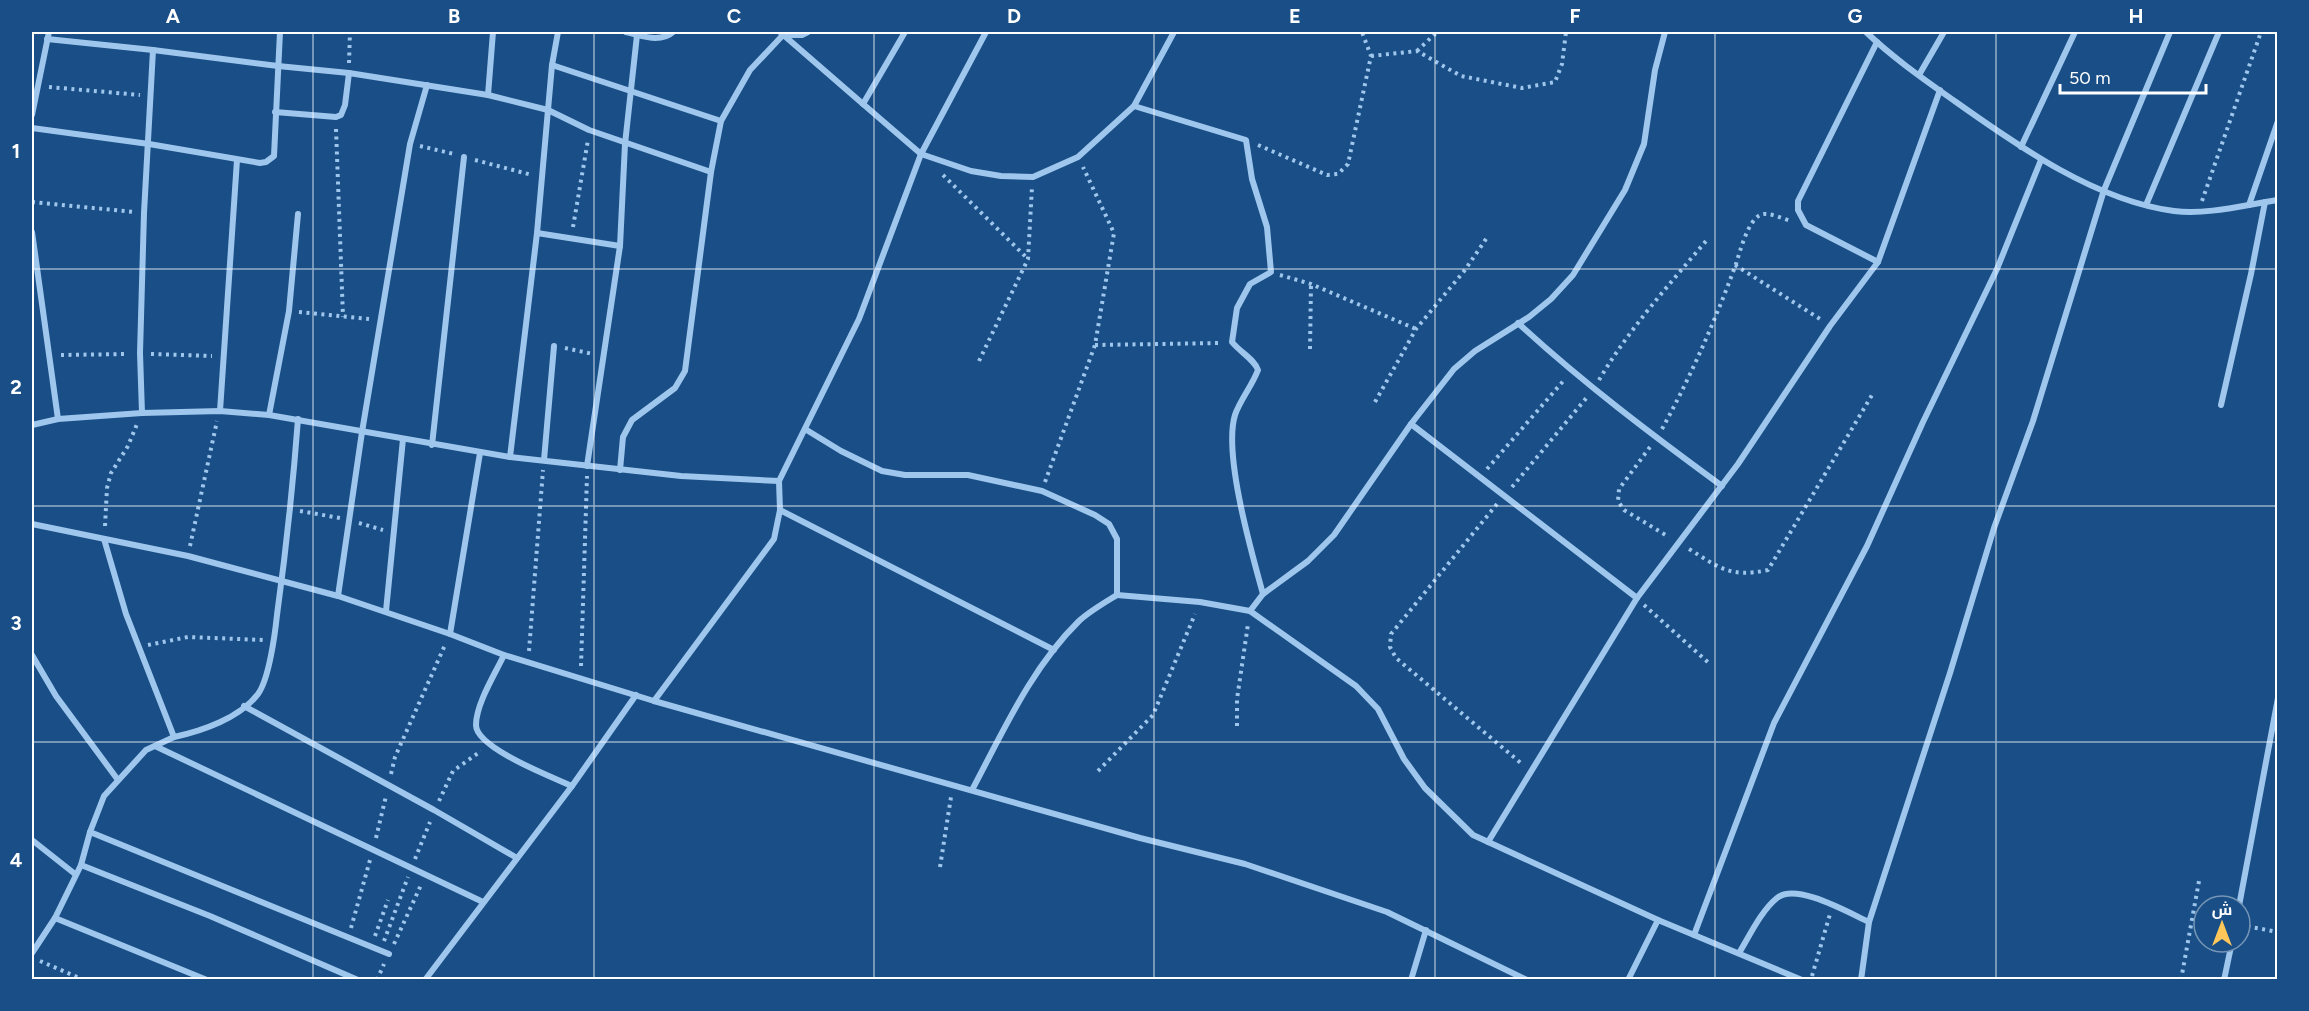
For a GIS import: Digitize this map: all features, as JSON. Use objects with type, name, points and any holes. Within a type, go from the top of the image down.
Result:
[{"type":"street","points":[[32,115],[49,32]]},
{"type":"street","points":[[32,128],[149,144],[237,160],[267,162],[274,156],[280,32]]},
{"type":"street","points":[[488,95],[493,32]]},
{"type":"street","points":[[510,457],[537,233],[552,64],[558,32]]},
{"type":"street","points":[[626,32],[664,38],[674,32]]},
{"type":"street","points":[[782,33],[802,35],[808,32]]},
{"type":"street","points":[[863,104],[905,32]]},
{"type":"street","points":[[654,701],[774,539],[780,510],[779,481],[859,319],[921,153],[986,32]]},
{"type":"street","points":[[782,33],[921,153],[971,171],[1001,176],[1033,177],[1078,157],[1134,106],[1174,32]]},
{"type":"street","points":[[1250,611],[1263,594],[1308,561],[1334,535],[1411,424],[1454,369],[1475,351],[1551,299],[1573,275],[1625,190],[1644,144],[1655,70],[1665,32]]},
{"type":"street","points":[[1866,32],[1919,75],[2021,147],[2041,160],[2104,190],[2146,205],[2174,211],[2198,212],[2277,200]]},
{"type":"street","points":[[1919,75],[1944,32]]},
{"type":"street","points":[[2021,147],[2075,32]]},
{"type":"street","points":[[1861,980],[1869,922],[1950,673],[1987,549],[2033,422],[2104,190],[2170,32]]},
{"type":"street","points":[[2146,205],[2219,32]]},
{"type":"street","points":[[620,470],[623,437],[632,420],[675,388],[685,371],[711,172],[721,121],[750,70],[782,33]]},
{"type":"street","points":[[587,466],[620,246],[625,144],[637,35]]},
{"type":"street","points":[[47,39],[349,73],[488,95],[548,110],[625,144],[711,172]]},
{"type":"street","points":[[1877,42],[1798,201],[1798,210],[1806,225],[1878,261]]},
{"type":"street","points":[[142,413],[140,353],[144,213],[153,50]]},
{"type":"street","points":[[552,64],[721,121]]},
{"type":"street","points":[[275,112],[336,117],[344,112],[349,73]]},
{"type":"street","points":[[338,596],[362,432],[410,144],[427,84]]},
{"type":"street","points":[[1488,843],[1637,598],[1722,486],[1830,326],[1878,261],[1940,90]]},
{"type":"street","points":[[1134,106],[1246,140],[1252,179],[1267,227],[1271,272],[1250,284],[1237,308],[1232,342],[1242,355],[1255,362],[1258,370],[1235,415],[1233,437],[1236,475],[1247,536],[1263,594]]},
{"type":"street","points":[[2249,205],[2277,121]]},
{"type":"street","points":[[432,445],[464,157]]},
{"type":"street","points":[[220,411],[237,160]]},
{"type":"street","points":[[1694,935],[1774,723],[1867,546],[1918,432],[1997,269],[2041,160]]},
{"type":"street","points":[[2221,405],[2265,202]]},
{"type":"street","points":[[269,415],[289,311],[298,214]]},
{"type":"street","points":[[32,232],[58,420]]},
{"type":"street","points":[[537,233],[570,240],[620,246]]},
{"type":"street","points":[[1518,323],[1571,372],[1722,486]]},
{"type":"street","points":[[544,460],[554,346]]},
{"type":"street","points":[[32,425],[58,420],[142,413],[220,411],[269,415],[510,457],[718,479],[779,481]]},
{"type":"street","points":[[32,955],[55,918],[81,865],[90,832],[105,796],[118,780],[146,750],[174,737],[195,733],[222,722],[259,694],[274,640],[298,420]]},
{"type":"street","points":[[1411,424],[1637,598]]},
{"type":"street","points":[[805,429],[882,471],[905,475],[968,475],[1042,491],[1095,515],[1109,524],[1117,539],[1117,595]]},
{"type":"street","points":[[386,611],[403,440]]},
{"type":"street","points":[[450,634],[480,453]]},
{"type":"street","points":[[780,510],[1054,650]]},
{"type":"street","points":[[32,524],[188,556],[282,580],[386,611],[504,655],[636,696],[1140,838],[1245,864],[1387,912],[1527,980]]},
{"type":"street","points":[[104,539],[126,614],[174,737]]},
{"type":"street","points":[[972,790],[1026,690],[1054,650],[1080,620],[1117,595],[1200,602],[1250,611],[1356,686],[1378,709],[1404,759],[1425,788],[1473,835],[1658,920],[1803,980]]},
{"type":"street","points":[[32,655],[56,696],[118,780]]},
{"type":"street","points":[[504,655],[479,710],[476,726],[478,735],[489,745],[572,786]]},
{"type":"street","points":[[424,980],[572,786],[636,696]]},
{"type":"street","points":[[2241,894],[2277,698]]},
{"type":"street","points":[[244,706],[517,858]]},
{"type":"street","points":[[155,746],[483,902]]},
{"type":"street","points":[[90,832],[389,954]]},
{"type":"street","points":[[32,840],[75,874]]},
{"type":"street","points":[[81,865],[210,916],[358,980]]},
{"type":"street","points":[[1739,953],[1778,896],[1796,892],[1833,905],[1869,922]]},
{"type":"street","points":[[55,918],[207,980]]},
{"type":"street","points":[[1628,980],[1658,920]]},
{"type":"street","points":[[1411,980],[1426,930]]},
{"type":"street","points":[[2224,980],[2229,954]]},
{"type":"path","points":[[349,73],[350,32]]},
{"type":"path","points":[[1246,140],[1328,175],[1338,174],[1348,164],[1371,56],[1362,32]]},
{"type":"path","points":[[1417,51],[1437,32]]},
{"type":"path","points":[[1371,56],[1417,51],[1461,76],[1522,88],[1555,82],[1562,64],[1566,32]]},
{"type":"path","points":[[2198,212],[2261,32]]},
{"type":"path","points":[[38,86],[150,96]]},
{"type":"path","points":[[336,117],[343,317]]},
{"type":"path","points":[[570,240],[589,130]]},
{"type":"path","points":[[410,144],[542,177]]},
{"type":"path","points":[[921,153],[1028,259]]},
{"type":"path","points":[[1042,491],[1095,345],[1114,233],[1078,157]]},
{"type":"path","points":[[980,361],[1028,259],[1033,177]]},
{"type":"path","points":[[32,202],[144,213]]},
{"type":"path","points":[[1806,225],[1764,213],[1758,216],[1747,233],[1687,384],[1656,438],[1619,489],[1618,501],[1624,510],[1723,570],[1746,574],[1768,570],[1872,395]]},
{"type":"path","points":[[1375,402],[1416,329],[1465,270],[1488,236]]},
{"type":"path","points":[[1532,772],[1395,658],[1390,647],[1391,634],[1594,390],[1636,323],[1706,241]]},
{"type":"path","points":[[1735,265],[1830,326]]},
{"type":"path","points":[[1271,272],[1311,284],[1416,329]]},
{"type":"path","points":[[1310,349],[1311,284]]},
{"type":"path","points":[[289,311],[381,320]]},
{"type":"path","points":[[1095,345],[1232,342]]},
{"type":"path","points":[[554,346],[604,356]]},
{"type":"path","points":[[49,355],[140,353],[222,356]]},
{"type":"path","points":[[1480,476],[1571,372]]},
{"type":"path","points":[[188,556],[220,411]]},
{"type":"path","points":[[104,539],[107,489],[111,473],[128,446],[142,413]]},
{"type":"path","points":[[528,663],[544,460]]},
{"type":"path","points":[[580,677],[587,466]]},
{"type":"path","points":[[290,509],[349,520],[394,534]]},
{"type":"path","points":[[1637,598],[1711,666]]},
{"type":"path","points":[[1098,771],[1154,715],[1200,602]]},
{"type":"path","points":[[1237,726],[1237,699],[1250,611]]},
{"type":"path","points":[[139,647],[188,638],[274,640]]},
{"type":"path","points":[[381,950],[434,810],[453,771],[489,745]]},
{"type":"path","points":[[940,867],[953,785]]},
{"type":"path","points":[[389,954],[426,873]]},
{"type":"path","points":[[2181,980],[2199,881]]},
{"type":"path","points":[[371,946],[387,900]]},
{"type":"path","points":[[1811,980],[1833,905]]},
{"type":"path","points":[[2252,927],[2277,932]]},
{"type":"path","points":[[32,955],[84,980]]}]
